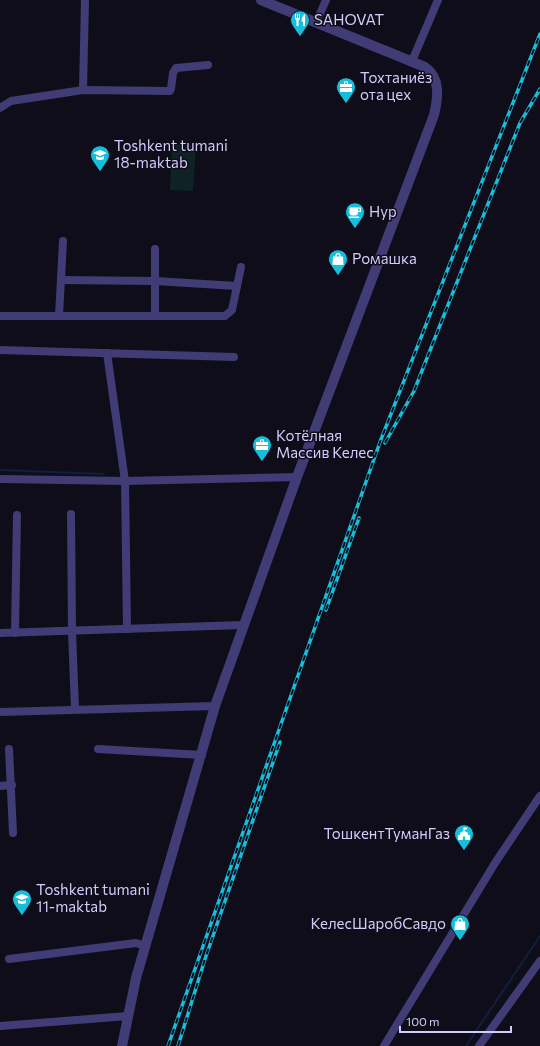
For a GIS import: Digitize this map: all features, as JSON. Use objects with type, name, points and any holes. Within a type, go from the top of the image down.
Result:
[{"type":"street","points":[[83,90],[86,0]]},
{"type":"street","points":[[122,1046],[145,946],[202,755],[215,706],[297,477],[434,115],[437,99],[437,85],[430,71],[425,67],[261,0]]},
{"type":"street","points":[[316,23],[326,0]]},
{"type":"street","points":[[412,61],[438,0]]},
{"type":"street","points":[[0,108],[11,101],[83,90],[170,91],[173,73],[176,68],[208,65]]},
{"type":"street","points":[[59,316],[63,241]]},
{"type":"street","points":[[154,249],[155,316]]},
{"type":"street","points":[[0,316],[225,316],[232,310],[241,267]]},
{"type":"street","points":[[61,280],[155,281],[237,286]]},
{"type":"street","points":[[0,350],[234,357]]},
{"type":"street","points":[[107,353],[126,481],[127,629]]},
{"type":"street","points":[[0,479],[126,481],[297,477]]},
{"type":"street","points":[[71,514],[72,631],[75,709]]},
{"type":"street","points":[[15,633],[17,515]]},
{"type":"street","points":[[0,633],[243,625]]},
{"type":"street","points":[[0,712],[215,706]]},
{"type":"street","points":[[9,749],[12,785],[12,833]]},
{"type":"street","points":[[98,749],[202,755]]},
{"type":"street","points":[[0,786],[12,785]]},
{"type":"street","points":[[384,1046],[495,863],[540,796]]},
{"type":"street","points":[[9,959],[136,943],[145,946]]},
{"type":"street","points":[[479,1046],[540,961]]},
{"type":"street","points":[[0,1026],[128,1016]]},
{"type":"green space","points":[[172,144],[196,145],[193,191],[170,190]]},
{"type":"waterway","points":[[0,470],[104,474]]},
{"type":"waterway","points":[[466,1046],[540,936]]},
{"type":"railway","points":[[168,1046],[380,442],[540,34]]},
{"type":"railway","points":[[385,443],[414,391],[520,123],[540,89]]},
{"type":"railway","points":[[326,610],[359,518]]},
{"type":"railway","points":[[178,1046],[205,959],[280,742]]},
{"type":"place","name":"SAHOVAT","points":[[300,37]]},
{"type":"place","name":"Тохтаниёз ота цех","points":[[346,104]]},
{"type":"place","name":"Toshkent tumani 18-maktab","points":[[100,172]]},
{"type":"place","name":"Нур","points":[[355,229]]},
{"type":"place","name":"Ромашка","points":[[338,276]]},
{"type":"place","name":"Котёлная Массив Келес","points":[[262,462]]},
{"type":"place","name":"ТошкентТуманГаз","points":[[464,851]]},
{"type":"place","name":"Toshkent tumani 11-maktab","points":[[22,916]]},
{"type":"place","name":"КелесШаробСавдо","points":[[460,941]]}]
